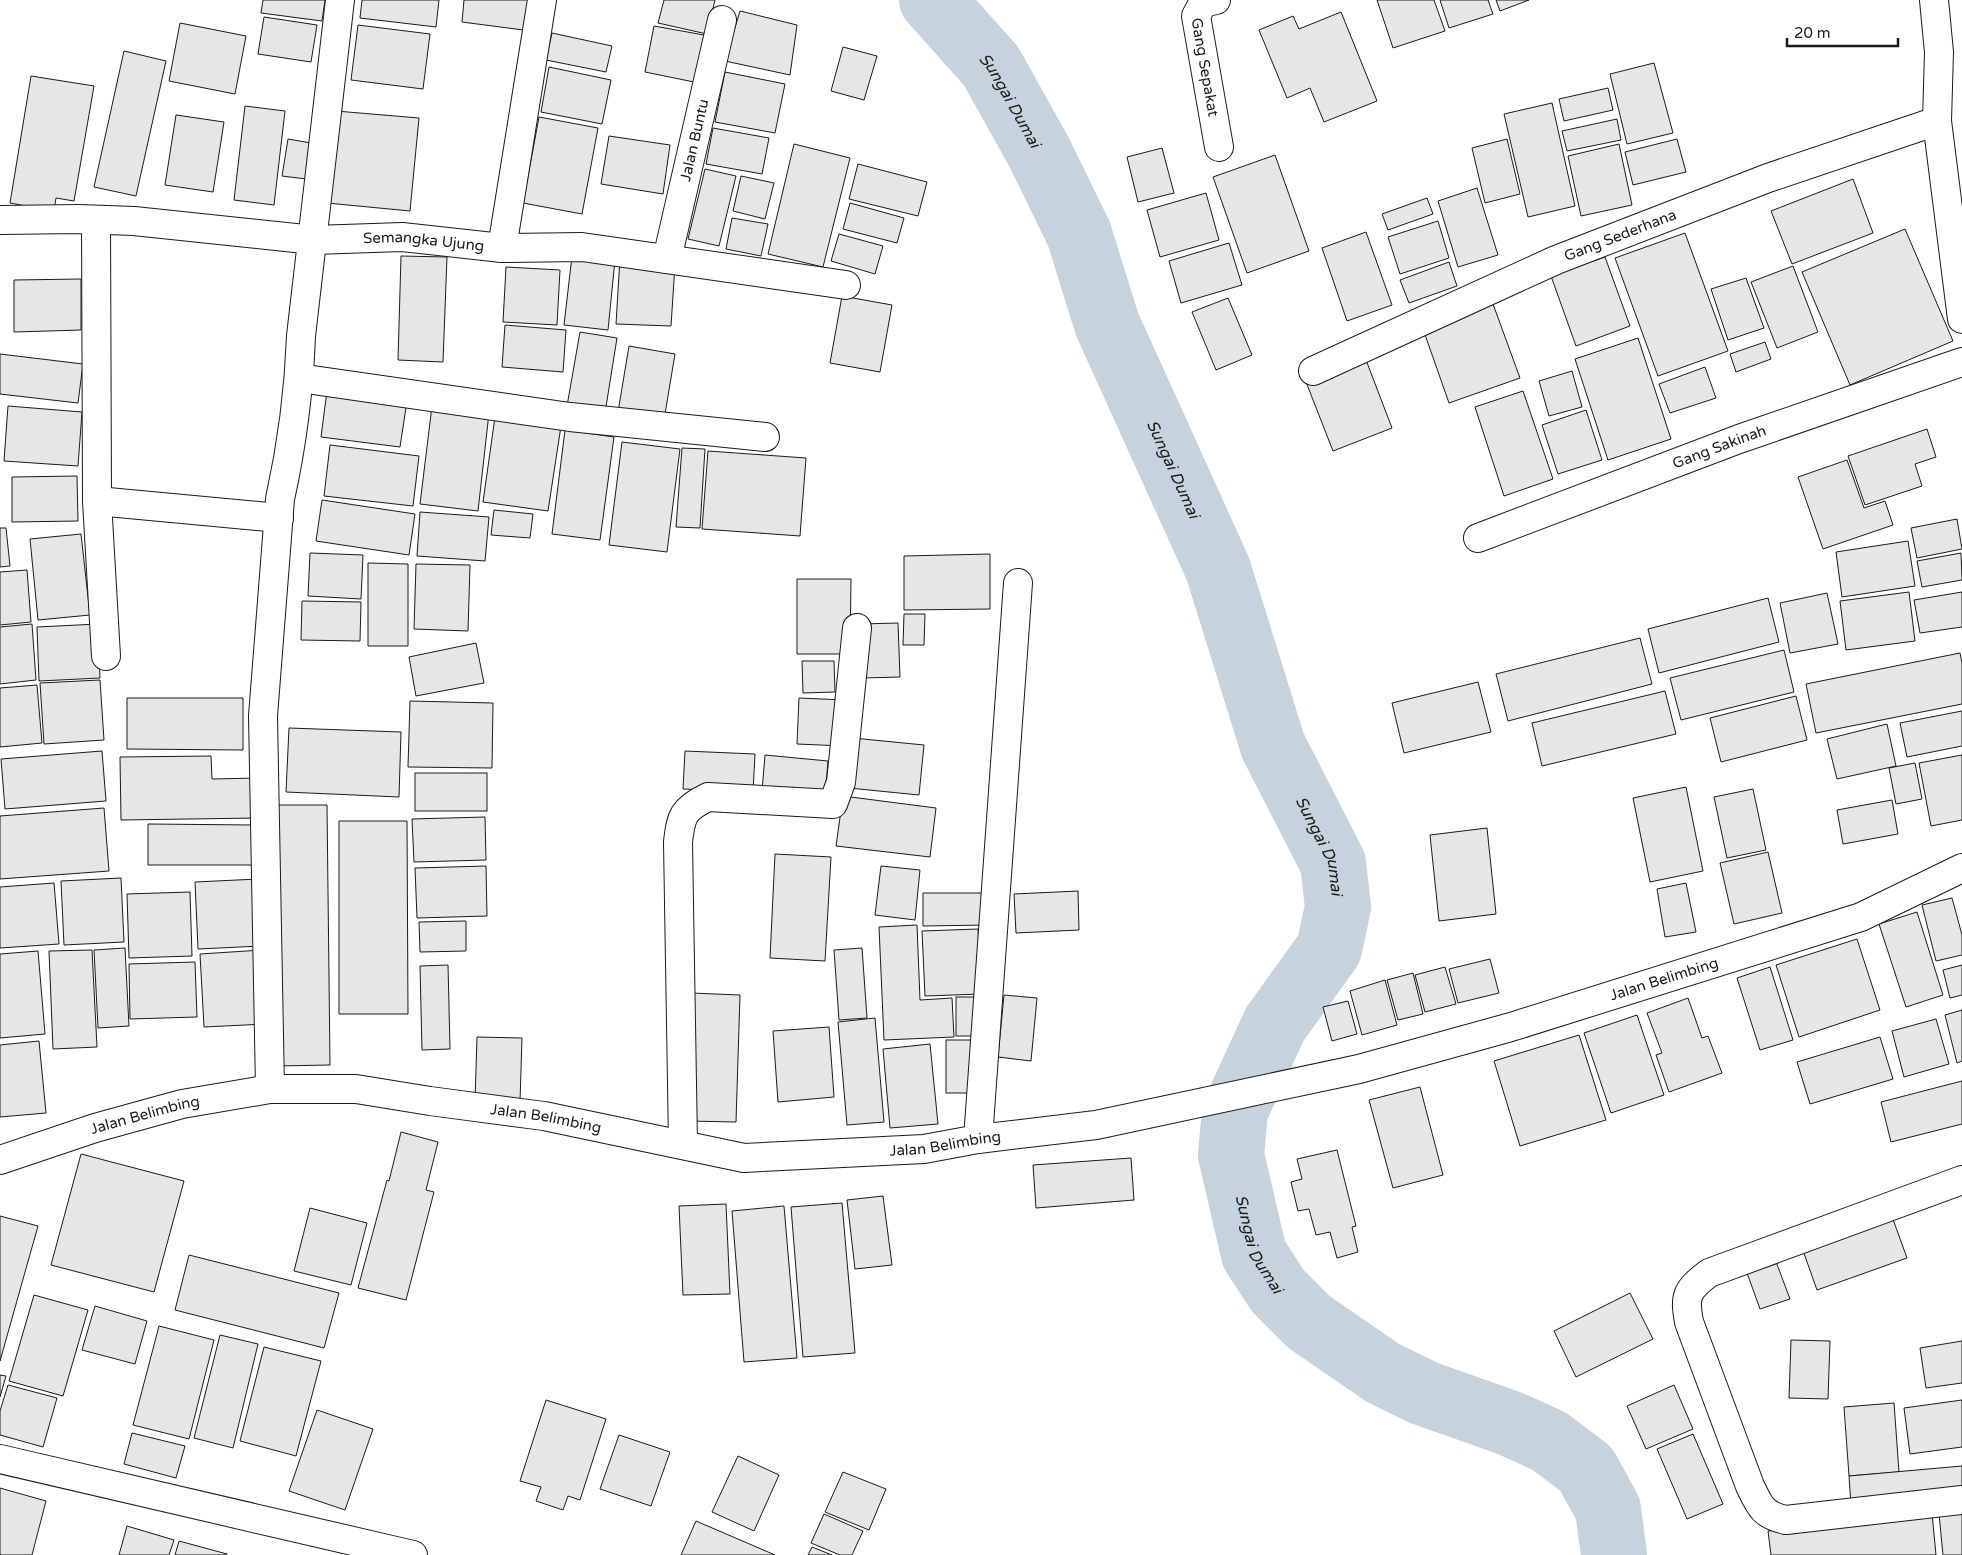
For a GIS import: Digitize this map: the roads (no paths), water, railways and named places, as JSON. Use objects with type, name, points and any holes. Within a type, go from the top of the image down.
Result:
[{"type":"street","points":[[270,1089],[263,716],[278,518],[299,378],[302,336],[340,0]]},
{"type":"street","points":[[502,248],[542,0]]},
{"type":"street","name":"Gang Sepakat","points":[[1216,0],[1203,3],[1196,16],[1219,147]]},
{"type":"street","points":[[1934,0],[1939,52],[1938,120],[1962,319]]},
{"type":"street","name":"Jalan Buntu","points":[[667,259],[722,20]]},
{"type":"street","name":"Gang Sederhana","points":[[1313,371],[1556,260],[1768,178],[1938,120]]},
{"type":"street","name":"Semangka Ujung","points":[[0,220],[134,221],[314,240],[402,237],[502,248],[582,247],[846,285]]},
{"type":"street","points":[[96,220],[97,501],[106,656]]},
{"type":"street","name":"Gang Sakinah","points":[[1478,538],[1739,439],[1962,362]]},
{"type":"street","points":[[299,378],[570,418],[764,437]]},
{"type":"street","points":[[97,501],[278,518]]},
{"type":"street","points":[[978,1139],[1018,583]]},
{"type":"street","points":[[683,1144],[678,842],[681,820],[692,804],[708,797],[833,804],[841,782],[857,628]]},
{"type":"street","name":"Jalan Belimbing","points":[[0,1160],[95,1128],[174,1107],[270,1089],[356,1089],[544,1116],[744,1158],[924,1149],[978,1139],[1096,1125],[1359,1069],[1520,1024],[1860,917],[1962,868]]},
{"type":"street","points":[[1962,1180],[1709,1273],[1693,1286],[1685,1303],[1689,1322],[1750,1486],[1760,1507],[1772,1517],[1786,1520],[1962,1500]]},
{"type":"street","points":[[0,1459],[414,1555]]},
{"type":"waterway","name":"Sungai Dumai","points":[[932,0],[991,66],[1039,152],[1079,234],[1107,324],[1218,569],[1273,746],[1333,863],[1338,907],[1329,949],[1275,1024],[1235,1111],[1231,1155],[1254,1254],[1278,1291],[1309,1322],[1383,1373],[1424,1393],[1509,1423],[1549,1441],[1586,1469],[1608,1509],[1614,1555]]}]
